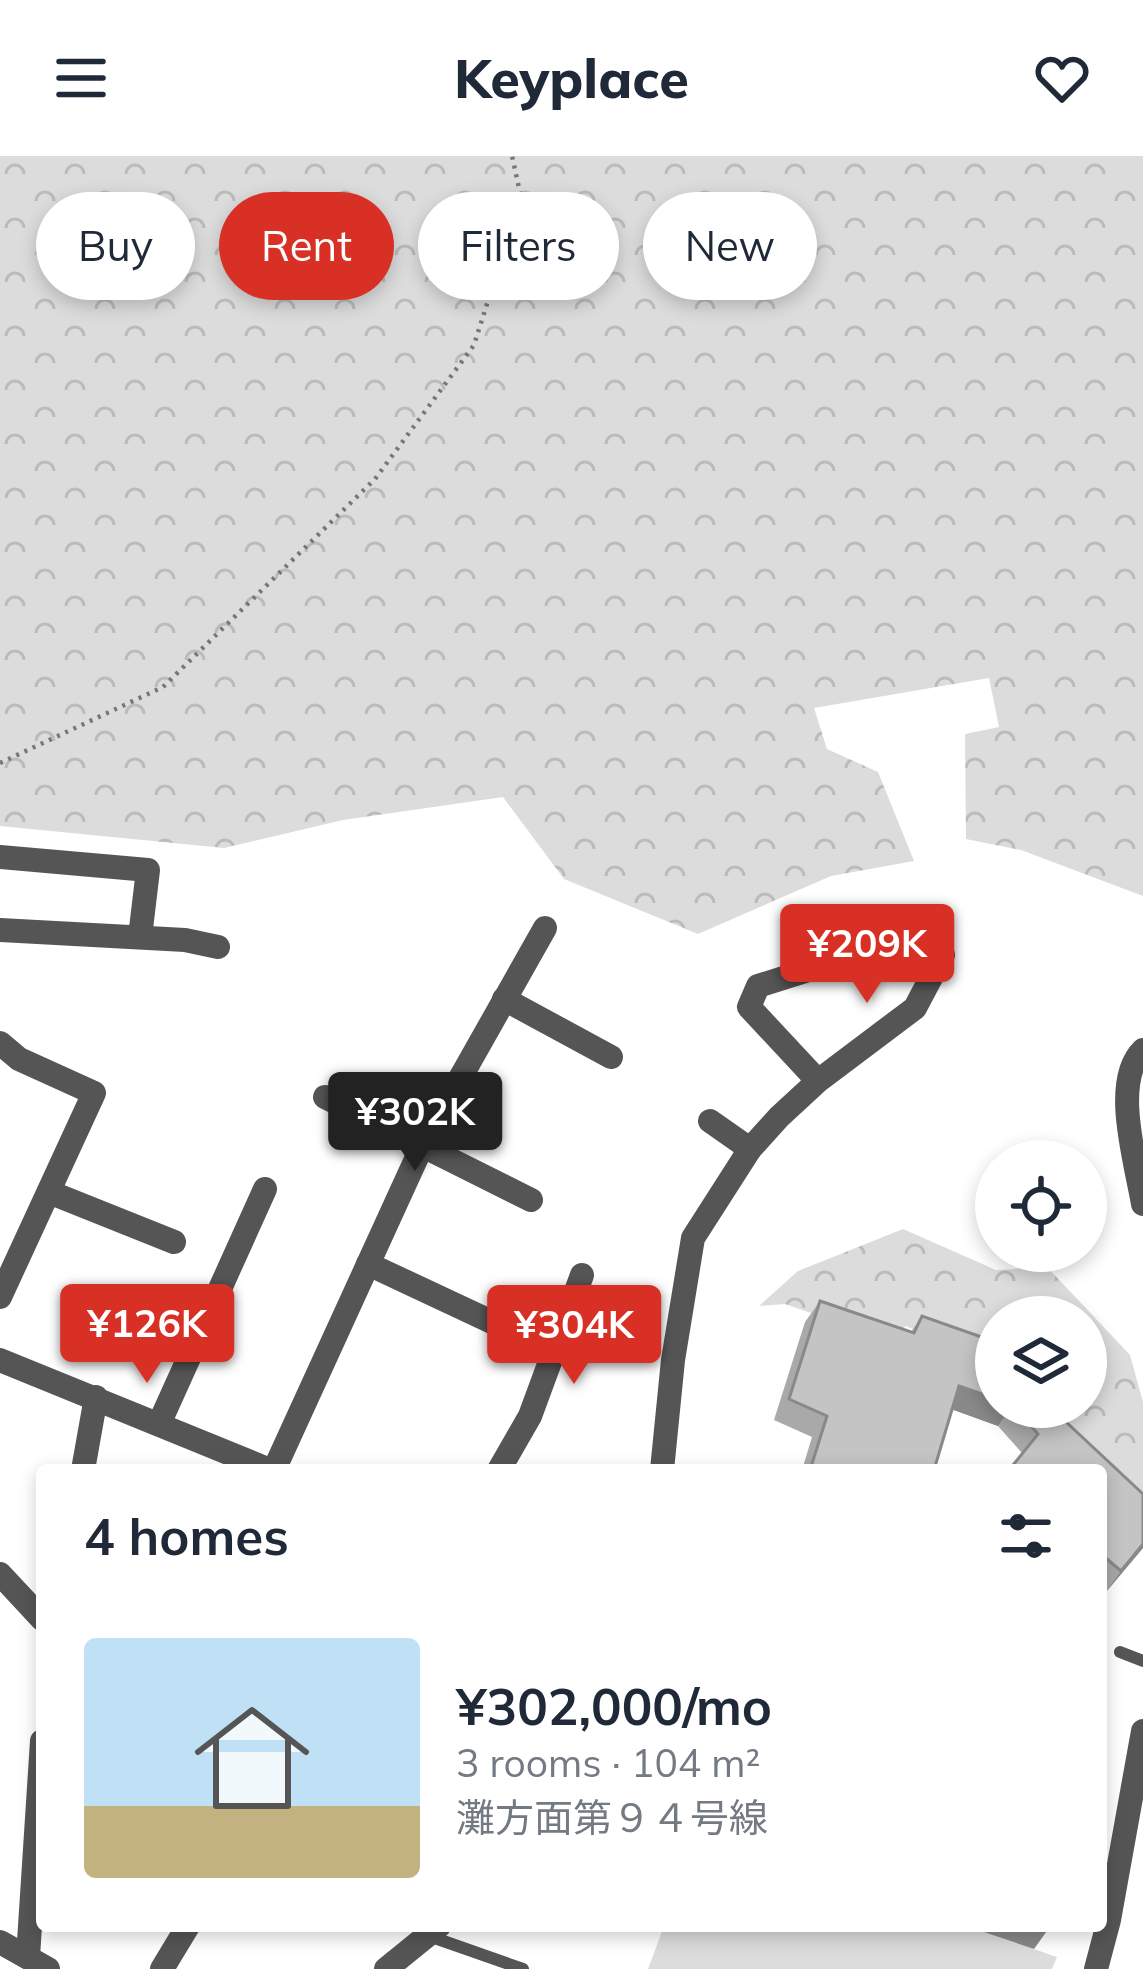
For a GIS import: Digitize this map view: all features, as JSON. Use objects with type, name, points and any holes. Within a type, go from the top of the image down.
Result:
[{"type":"street","points":[[0,857],[148,870],[140,937]]},
{"type":"street","points":[[275,1464],[423,1144],[544,928]]},
{"type":"street","points":[[0,930],[140,937],[218,947]]},
{"type":"street","points":[[663,1464],[693,1238],[750,1149],[818,1081],[916,1008],[943,955],[935,931],[758,986],[749,1006],[818,1081]]},
{"type":"street","points":[[504,999],[611,1057]]},
{"type":"street","points":[[0,1043],[19,1059],[94,1093],[0,1297]]},
{"type":"street","points":[[1143,1049],[1130,1062],[1126,1097],[1143,1204]]},
{"type":"street","points":[[325,1097],[530,1200]]},
{"type":"street","points":[[710,1121],[750,1149]]},
{"type":"street","points":[[159,1424],[266,1189]]},
{"type":"street","points":[[49,1192],[174,1242]]},
{"type":"street","points":[[368,1264],[556,1352]]},
{"type":"street","points":[[502,1464],[530,1416],[582,1275]]},
{"type":"street","points":[[0,1360],[257,1464]]},
{"type":"street","points":[[84,1464],[96,1397]]},
{"type":"street","points":[[0,1574],[36,1613]]},
{"type":"street","points":[[1107,1928],[1143,1731]]},
{"type":"street","points":[[0,1942],[38,1963],[39,1932]]},
{"type":"street","points":[[162,1969],[184,1932]]},
{"type":"street","points":[[386,1969],[433,1932]]},
{"type":"street","points":[[1096,1969],[1106,1932]]},
{"type":"lane","points":[[1120,1652],[1143,1661]]},
{"type":"lane","points":[[436,1932],[524,1969]]},
{"type":"path","points":[[0,763],[163,687],[375,478],[474,346],[521,197],[512,156]]},
{"type":"green space","points":[[0,156],[1143,156],[1143,896],[1021,850],[966,839],[965,734],[999,727],[989,678],[814,708],[827,749],[878,772],[914,861],[831,876],[698,934],[564,879],[503,797],[343,820],[224,848],[0,826]]},
{"type":"green space","points":[[903,1229],[975,1261],[975,1272],[1052,1272],[1074,1296],[975,1296],[975,1353],[905,1326],[897,1343],[785,1304],[759,1306],[798,1271]]},
{"type":"green space","points":[[1107,1331],[1130,1355],[1143,1402],[1143,1503],[1107,1469],[1107,1464],[1101,1464],[1063,1428],[1107,1428]]},
{"type":"green space","points":[[662,1932],[984,1932],[1057,1957],[1052,1969],[648,1969]]},
{"type":"building","points":[[820,1301],[914,1333],[922,1316],[975,1335],[975,1392],[959,1386],[936,1464],[812,1464],[827,1416],[789,1399]]},
{"type":"building","points":[[1033,1428],[1072,1428],[1143,1494],[1143,1544],[1121,1571],[1107,1559],[1107,1464],[1014,1464],[1038,1434]]}]
